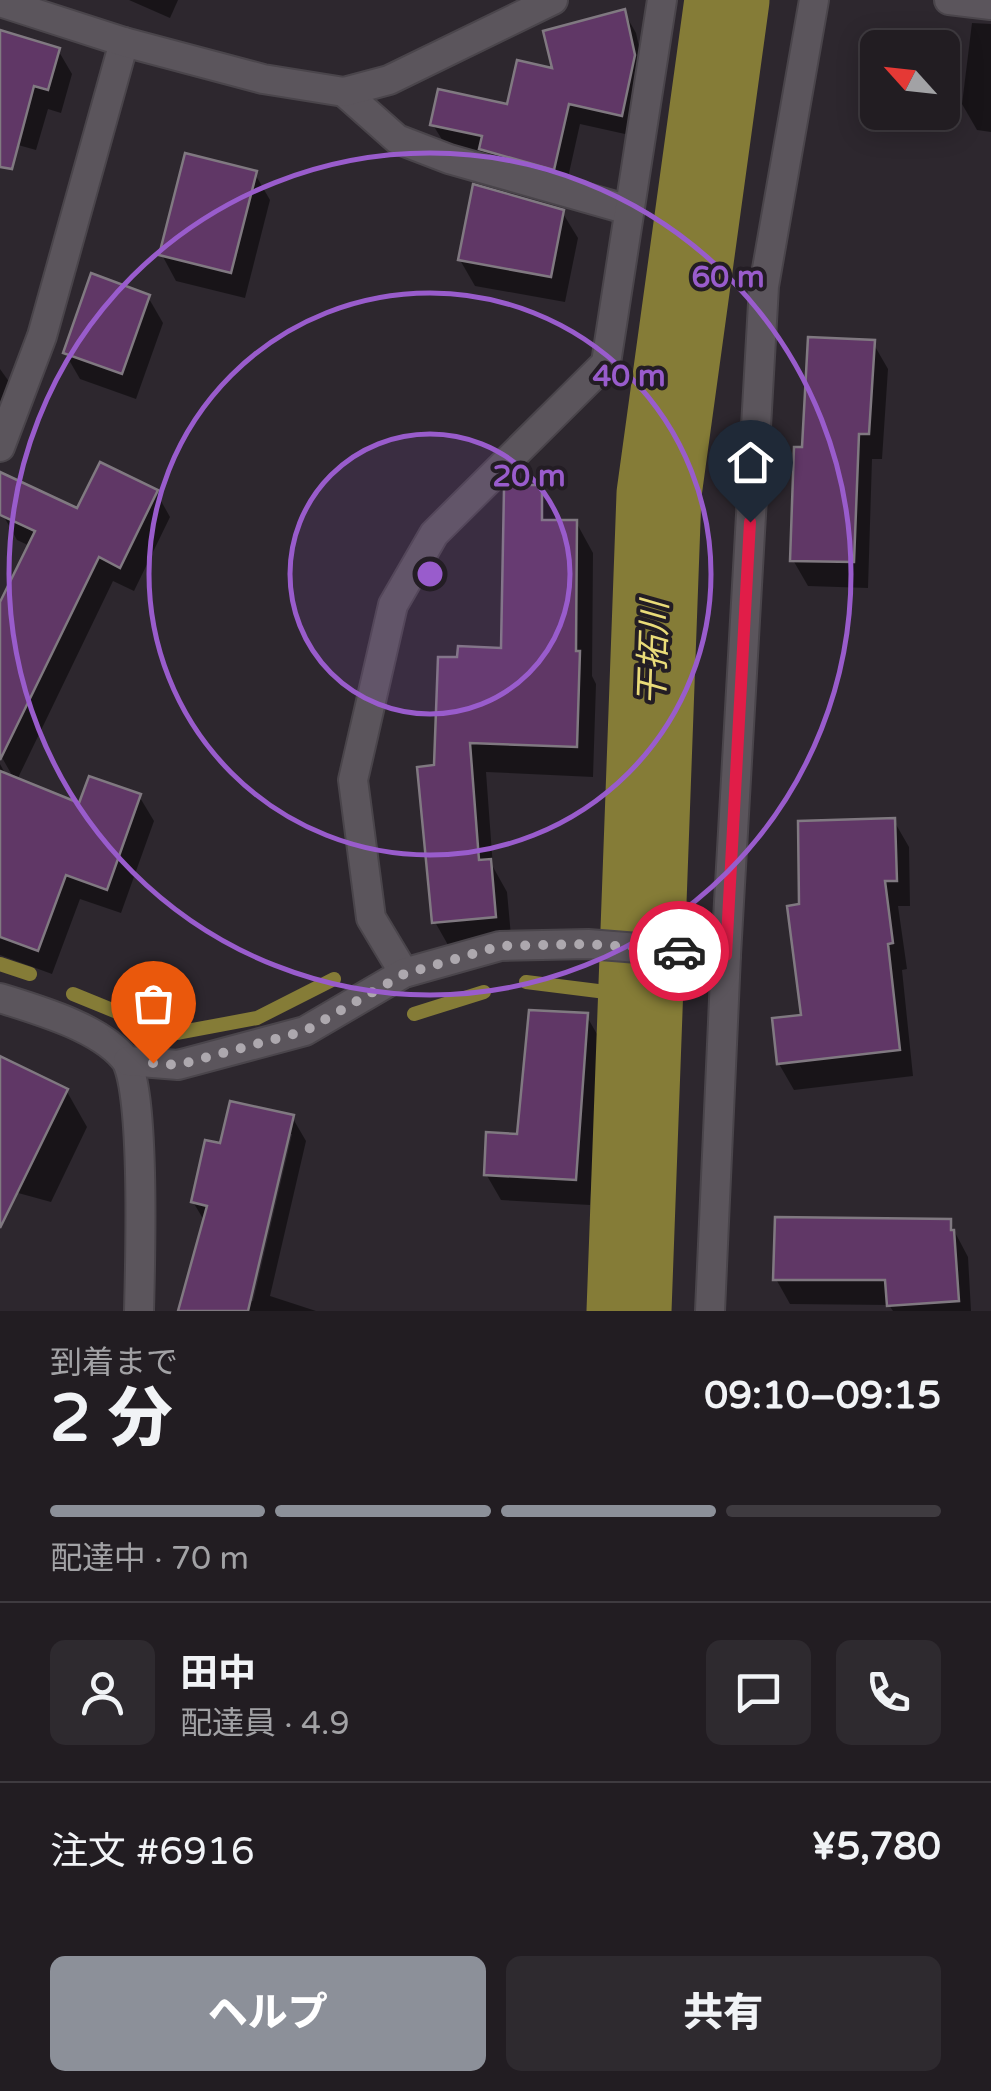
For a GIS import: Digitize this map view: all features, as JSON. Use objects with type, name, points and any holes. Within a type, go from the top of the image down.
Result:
[{"type":"street","points":[[0,2],[124,42],[262,79],[344,92],[389,80],[553,0]]},
{"type":"street","points":[[404,974],[371,918],[353,780],[393,606],[434,534],[606,363],[662,0]]},
{"type":"street","points":[[710,1311],[764,286],[814,0]]},
{"type":"street","points":[[949,0],[991,6]]},
{"type":"street","points":[[0,447],[42,336],[124,42]]},
{"type":"street","points":[[344,92],[397,139],[449,159],[629,210]]},
{"type":"street","points":[[128,1061],[178,1065],[305,1031],[404,974],[500,946],[588,944],[726,955]]},
{"type":"street","points":[[0,998],[46,1013],[109,1042],[128,1061],[138,1115],[139,1311]]},
{"type":"building","points":[[625,9],[635,55],[622,116],[569,104],[554,170],[479,149],[482,136],[430,125],[438,89],[507,104],[517,60],[552,68],[543,31]]},
{"type":"building","points":[[0,30],[60,48],[48,90],[34,86],[12,169],[0,167]]},
{"type":"building","points":[[185,153],[257,171],[231,273],[159,255]]},
{"type":"building","points":[[473,184],[564,210],[551,277],[458,260]]},
{"type":"building","points":[[91,273],[150,295],[122,374],[63,353]]},
{"type":"building","points":[[808,337],[875,340],[869,434],[859,434],[854,562],[790,561],[794,447],[802,447]]},
{"type":"building","points":[[100,462],[158,490],[120,568],[99,557],[0,760],[0,602],[35,531],[0,515],[0,472],[77,508]]},
{"type":"building","points":[[508,485],[542,485],[542,520],[577,520],[577,747],[470,743],[479,860],[491,859],[496,917],[432,923],[417,767],[434,765],[438,657],[457,657],[458,646],[501,648],[504,489]]},
{"type":"building","points":[[0,771],[79,803],[89,776],[141,794],[107,890],[66,875],[38,951],[0,937]]},
{"type":"building","points":[[895,818],[897,881],[885,881],[900,1050],[777,1064],[772,1018],[801,1015],[787,906],[799,904],[798,821]]},
{"type":"building","points":[[529,1010],[588,1013],[576,1180],[484,1175],[486,1132],[517,1134]]},
{"type":"building","points":[[0,1056],[68,1089],[0,1228]]},
{"type":"building","points":[[230,1101],[294,1115],[248,1311],[178,1311],[207,1206],[191,1202],[205,1140],[220,1143]]},
{"type":"building","points":[[775,1217],[951,1219],[959,1301],[887,1306],[885,1280],[773,1280]]},
{"type":"waterway","name":"干拓川","points":[[629,1311],[659,494],[727,0]]},
{"type":"waterway","points":[[0,964],[30,974]]},
{"type":"waterway","points":[[73,994],[171,1034],[257,1018],[334,979]]},
{"type":"waterway","points":[[526,982],[638,996]]},
{"type":"waterway","points":[[414,1014],[484,992]]},
{"type":"way so far","points":[[153,1063],[178,1065],[305,1031],[404,974],[500,946],[588,944],[679,951]]},
{"type":"route","points":[[679,951],[726,955],[750,522]]}]
